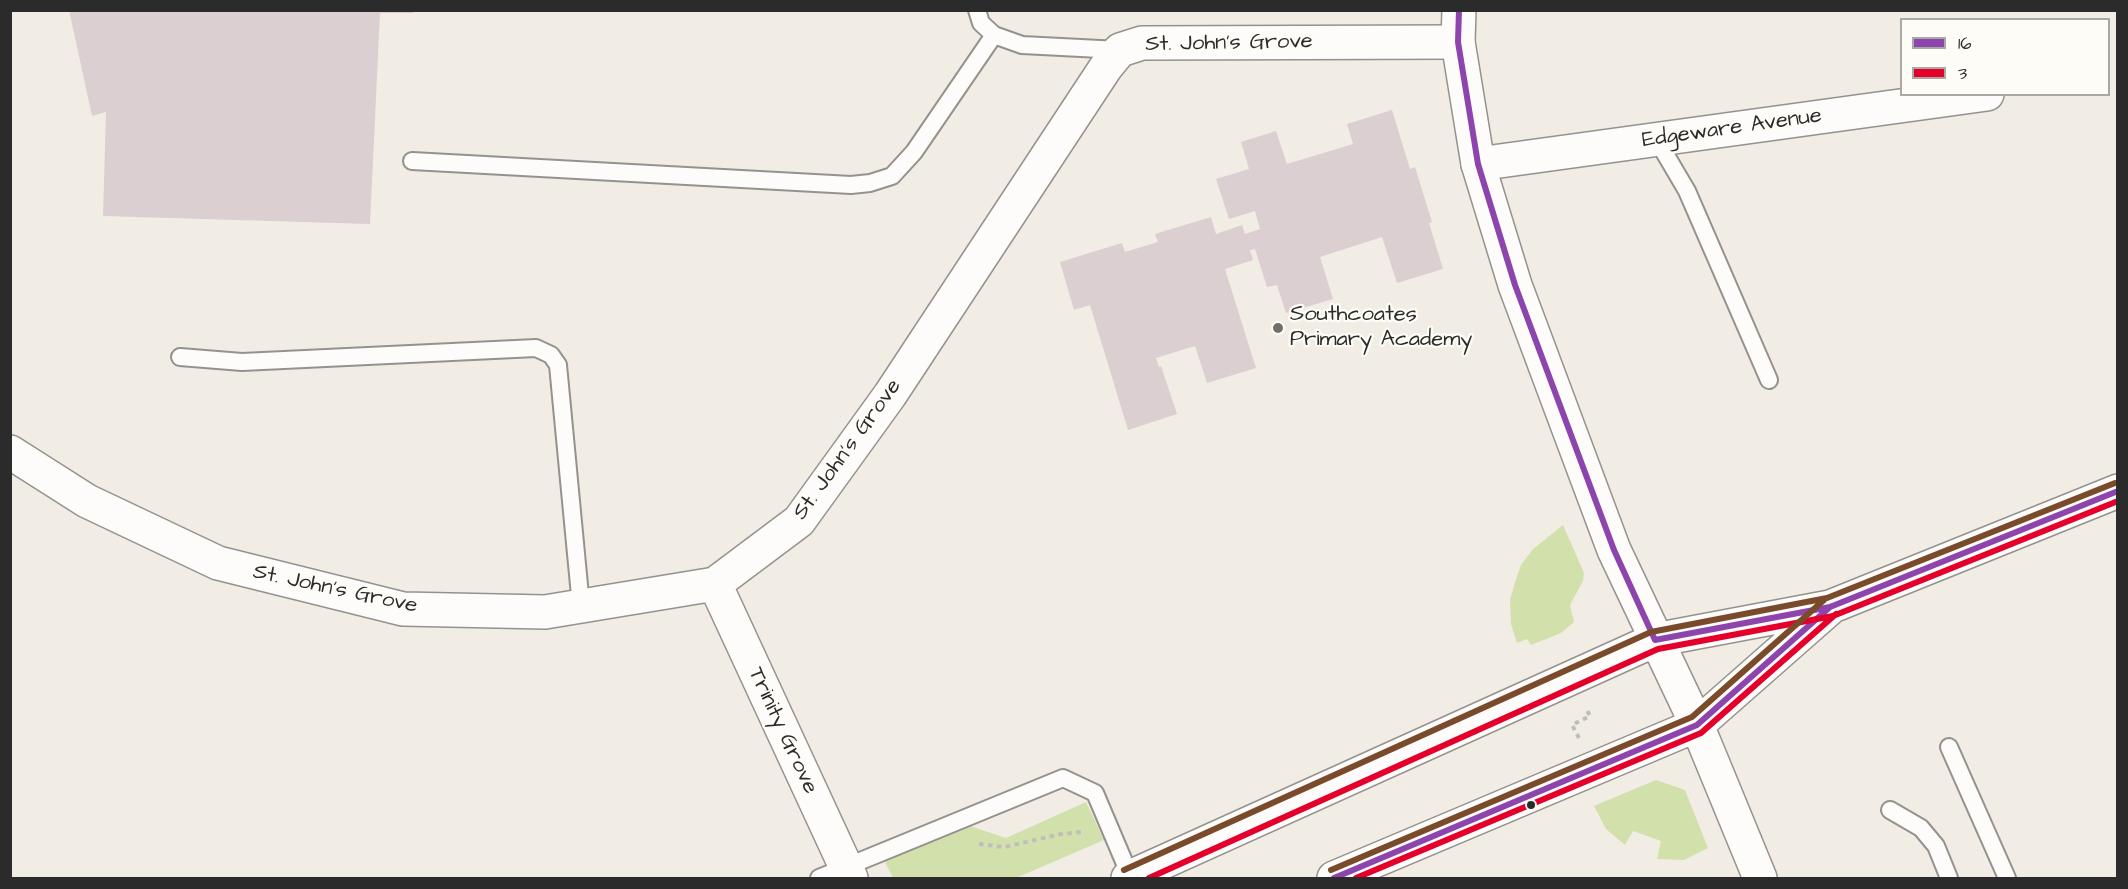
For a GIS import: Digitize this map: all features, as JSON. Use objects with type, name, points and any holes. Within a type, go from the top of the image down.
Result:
[{"type":"street","name":"St. John's Grove","points":[[10,452],[87,501],[218,563],[403,609],[545,612],[715,584],[799,521],[890,395],[1106,67],[1120,50],[1142,43],[1458,26]]},
{"type":"street","points":[[1458,26],[1478,164],[1515,285],[1614,550],[1697,725],[1761,879]]},
{"type":"street","name":"Edgeware Avenue","points":[[1478,164],[1973,96]]},
{"type":"street","points":[[1130,878],[1655,640],[1830,607],[2118,492]]},
{"type":"street","name":"Trinity Grove","points":[[715,584],[838,875]]},
{"type":"street","points":[[1334,879],[1697,725],[1830,607]]},
{"type":"lane","points":[[977,10],[981,23],[994,35],[1022,45],[1120,50]]},
{"type":"lane","points":[[412,161],[851,185],[870,183],[892,176],[914,152],[994,35]]},
{"type":"lane","points":[[1657,140],[1687,191],[1769,380]]},
{"type":"lane","points":[[180,357],[242,362],[536,348],[551,355],[558,365],[581,606]]},
{"type":"lane","points":[[1949,747],[2007,879]]},
{"type":"lane","points":[[838,875],[1063,778],[1095,793],[1130,878]]},
{"type":"lane","points":[[1890,810],[1921,828],[1935,846],[1949,879]]},
{"type":"path","points":[[1572,678],[1590,716],[1572,725],[1594,769]]},
{"type":"path","points":[[973,843],[1005,847],[1061,834],[1111,829]]},
{"type":"green space","points":[[1563,525],[1584,573],[1583,581],[1570,605],[1574,622],[1561,633],[1531,645],[1527,639],[1517,643],[1511,624],[1510,600],[1521,565],[1533,549]]},
{"type":"green space","points":[[1656,780],[1685,790],[1708,848],[1684,860],[1657,859],[1661,841],[1633,831],[1625,845],[1606,829],[1594,806]]},
{"type":"green space","points":[[1086,802],[1104,840],[1016,878],[893,878],[884,860],[967,825],[1006,838]]},
{"type":"building","points":[[69,10],[413,10],[413,13],[380,13],[370,224],[103,216],[106,112],[92,116]]},
{"type":"building","points":[[1392,110],[1410,169],[1415,167],[1432,222],[1429,223],[1443,269],[1397,283],[1382,237],[1320,257],[1333,299],[1286,313],[1277,285],[1267,287],[1255,249],[1250,250],[1253,260],[1225,269],[1256,368],[1207,383],[1195,346],[1156,358],[1159,367],[1161,366],[1177,414],[1128,430],[1090,305],[1074,310],[1060,262],[1122,243],[1125,252],[1158,242],[1155,234],[1211,217],[1216,234],[1242,225],[1245,234],[1260,229],[1255,211],[1229,219],[1216,179],[1249,169],[1241,142],[1276,131],[1287,164],[1353,144],[1347,124]]},
{"type":"transit line","name":"16","points":[[1459,10],[1458,42],[1478,164],[1515,285],[1614,550],[1655,640],[1830,607],[2118,491]]},
{"type":"transit line","points":[[1124,870],[1651,632],[1827,598],[2115,483]]},
{"type":"transit line","name":"3","points":[[1149,878],[1658,649],[1833,616],[2118,501]]},
{"type":"transit line","points":[[1331,870],[1692,717],[1824,600]]},
{"type":"transit line","name":"16","points":[[1334,878],[1697,725],[1830,607]]},
{"type":"transit line","name":"3","points":[[1356,878],[1701,733],[1836,614]]},
{"type":"place","name":"Southcoates Primary Academy","points":[[1278,328]]}]
